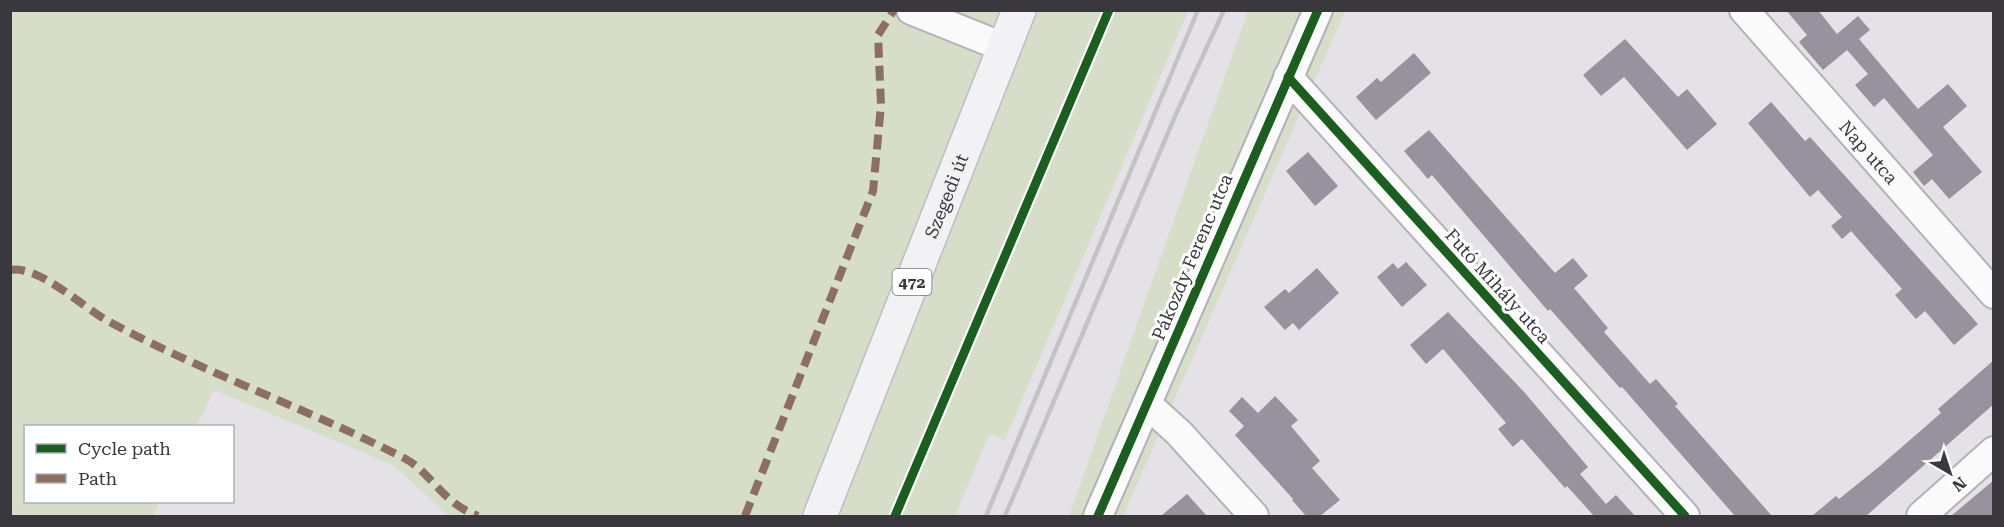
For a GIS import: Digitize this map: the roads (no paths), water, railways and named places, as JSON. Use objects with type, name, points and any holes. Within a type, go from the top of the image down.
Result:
[{"type":"main road","name":"Szegedi út","points":[[820,516],[1018,10]]},
{"type":"street","points":[[911,10],[1003,47]]},
{"type":"street","name":"Pákozdy Ferenc utca","points":[[1098,516],[1318,10]]},
{"type":"street","name":"Nap utca","points":[[1744,10],[1994,294]]},
{"type":"street","name":"Futó Mihály utca","points":[[1288,77],[1684,516]]},
{"type":"street","points":[[1147,404],[1179,434],[1254,516]]},
{"type":"street","points":[[1921,516],[1994,451]]},
{"type":"railway","points":[[986,516],[1198,10]]},
{"type":"railway","points":[[1005,516],[1176,114],[1224,10]]}]
